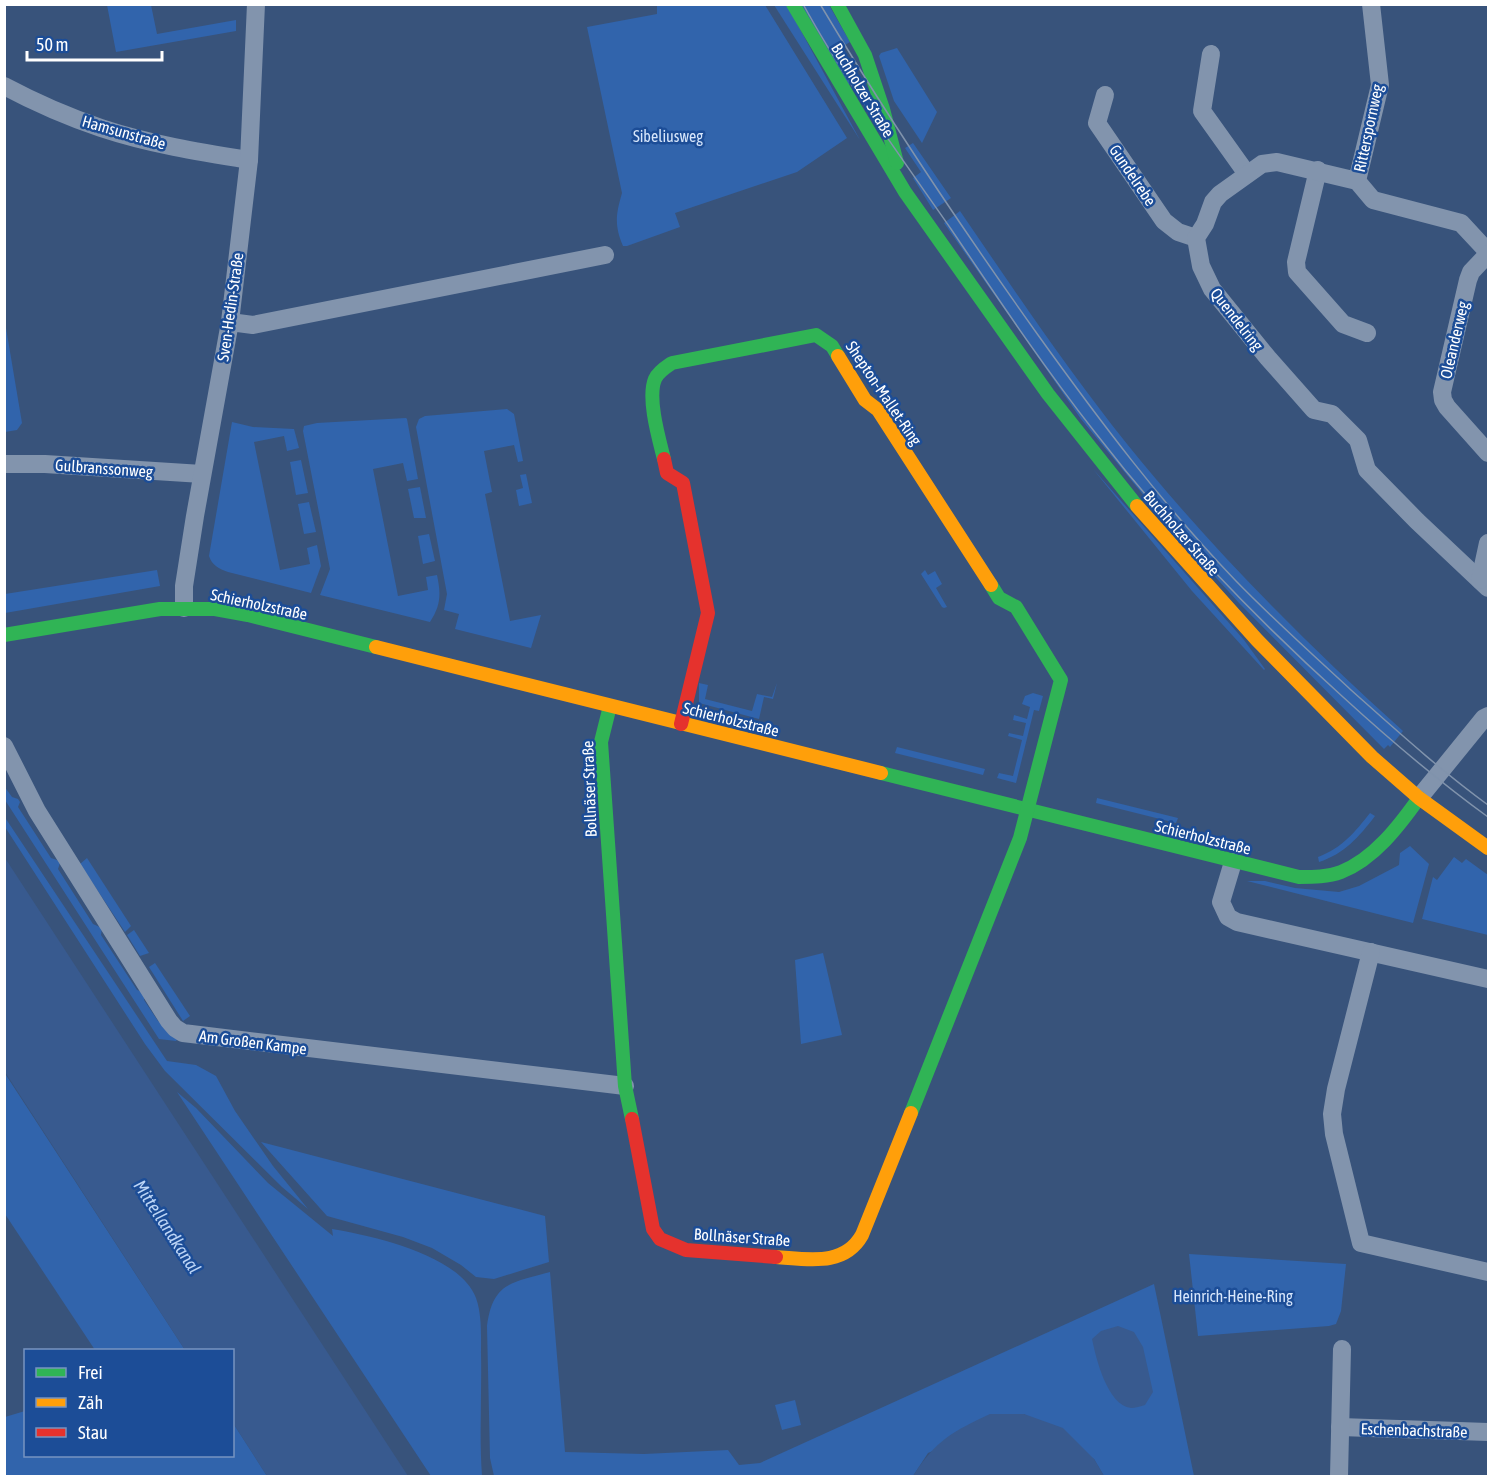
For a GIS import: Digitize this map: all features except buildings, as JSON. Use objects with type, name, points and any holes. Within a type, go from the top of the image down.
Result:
[{"type":"street","name":"Sven-Hedin-Straße","points":[[184,608],[187,565],[230,322],[249,160],[256,4]]},
{"type":"street","name":"Buchholzer Straße","points":[[793,4],[904,192],[1048,394],[1132,501],[1206,585],[1310,696],[1384,769],[1419,798],[1488,848]]},
{"type":"street","name":"Buchholzer Straße","points":[[837,4],[865,55],[883,109],[904,192]]},
{"type":"street","name":"Ritterspornweg","points":[[1357,181],[1380,85],[1371,4]]},
{"type":"street","points":[[1211,54],[1202,111],[1247,174]]},
{"type":"street","name":"Hamsunstraße","points":[[4,86],[41,105],[102,129],[162,144],[249,160]]},
{"type":"street","name":"Gundelrebe","points":[[1105,95],[1097,123],[1164,221],[1178,232],[1196,238]]},
{"type":"street","points":[[1196,238],[1205,224],[1213,202],[1220,194],[1262,164],[1270,161],[1318,170],[1357,181],[1373,200],[1461,223],[1488,253]]},
{"type":"street","points":[[1318,170],[1296,262],[1298,272],[1343,324],[1367,333]]},
{"type":"street","name":"Quendelring","points":[[1196,238],[1201,266],[1212,289],[1268,358],[1314,410],[1332,414],[1358,440],[1367,470],[1484,584]]},
{"type":"street","name":"Oleanderweg","points":[[1488,253],[1471,272],[1468,280],[1442,392],[1448,409],[1488,453]]},
{"type":"street","points":[[230,322],[253,325],[605,255]]},
{"type":"street","name":"Shepton-Mallet-Ring","points":[[681,724],[708,613],[683,483],[667,474],[653,402],[656,377],[672,363],[816,335],[832,346],[865,400],[878,410],[999,598],[1016,607],[1061,680],[1028,811]]},
{"type":"street","name":"Gulbranssonweg","points":[[5,464],[45,464],[202,474]]},
{"type":"street","points":[[1484,584],[1488,543]]},
{"type":"street","name":"Schierholzstraße","points":[[4,635],[160,609],[215,609],[248,615],[1299,877],[1323,876],[1343,871],[1371,852],[1406,816],[1419,798]]},
{"type":"street","name":"Bollnäser Straße","points":[[610,706],[601,742],[625,1086],[653,1229],[660,1239],[687,1250],[823,1260],[842,1256],[856,1247],[1015,849],[1028,811]]},
{"type":"street","points":[[1419,798],[1488,716]]},
{"type":"street","name":"Am Großen Kampe","points":[[4,746],[37,811],[169,1021],[183,1033],[625,1086]]},
{"type":"street","points":[[1233,862],[1221,902],[1228,917],[1237,922],[1488,979]]},
{"type":"street","points":[[1371,952],[1336,1089],[1332,1114],[1334,1134],[1361,1243],[1488,1272]]},
{"type":"street","points":[[1339,1476],[1342,1349]]},
{"type":"street","name":"Eschenbachstraße","points":[[1340,1427],[1488,1432]]},
{"type":"green space","points":[[107,5],[151,5],[157,34],[236,20],[236,31],[116,52]]},
{"type":"green space","name":"Sibeliusweg","points":[[657,5],[765,5],[847,138],[797,172],[675,213],[680,227],[623,246],[617,220],[622,193],[587,27],[657,14]]},
{"type":"green space","points":[[774,5],[787,5],[860,140]]},
{"type":"green space","points":[[800,5],[829,5],[850,42],[840,48],[860,79],[848,85]]},
{"type":"green space","points":[[897,48],[937,112],[922,143],[894,101],[879,56],[881,53]]},
{"type":"green space","points":[[913,143],[951,198],[933,210],[913,178],[921,172],[905,148]]},
{"type":"green space","points":[[960,211],[1083,387],[1159,483],[1294,629],[1403,731],[1390,747],[1388,745],[1384,749],[1239,603],[1168,525],[1081,419],[944,223]]},
{"type":"green space","points":[[5,322],[22,423],[17,430],[5,432]]},
{"type":"green space","points":[[507,409],[514,414],[523,461],[518,462],[514,445],[484,451],[492,492],[485,494],[510,621],[541,615],[531,648],[455,629],[459,614],[444,610],[447,594],[416,427],[419,419],[425,416]]},
{"type":"green space","points":[[406,418],[418,479],[407,481],[403,463],[373,469],[398,596],[428,590],[426,577],[437,575],[439,599],[430,622],[320,595],[330,569],[303,431],[304,426],[317,423]]},
{"type":"green space","points":[[232,422],[253,427],[294,429],[299,448],[287,451],[284,436],[254,442],[280,570],[310,564],[307,548],[317,545],[321,566],[311,593],[222,570],[210,559]]},
{"type":"green space","points":[[301,460],[308,493],[296,495],[290,462]]},
{"type":"green space","points":[[1093,469],[1244,640],[1264,670],[1192,591]]},
{"type":"green space","points":[[526,474],[532,503],[519,506],[516,490],[523,488],[520,475]]},
{"type":"green space","points":[[420,487],[426,518],[414,518],[408,489]]},
{"type":"green space","points":[[309,502],[316,532],[304,534],[298,504]]},
{"type":"green space","points":[[429,534],[435,561],[423,564],[418,536]]},
{"type":"green space","points":[[157,570],[160,586],[5,613],[5,594]]},
{"type":"green space","points":[[925,570],[928,575],[935,571],[942,584],[936,588],[947,607],[942,607],[921,574]]},
{"type":"green space","points":[[699,683],[708,685],[705,699],[752,711],[757,694],[772,697],[777,683],[773,699],[764,697],[759,719],[699,703]]},
{"type":"green space","points":[[1033,693],[1043,696],[1039,711],[1034,710],[1016,783],[997,778],[999,773],[1013,776],[1022,740],[1008,736],[1009,733],[1023,736],[1026,723],[1013,720],[1014,715],[1027,719],[1030,707],[1022,704],[1025,696]]},
{"type":"green space","points":[[897,747],[985,769],[983,775],[895,753]]},
{"type":"green space","points":[[4,786],[12,797],[18,799],[20,802],[18,807],[51,858],[60,863],[58,869],[93,924],[102,928],[101,935],[137,990],[144,992],[144,1000],[158,1021],[164,1023],[178,1038],[176,1041],[159,1039],[5,800]]},
{"type":"green space","points":[[1097,798],[1178,818],[1176,823],[1096,803]]},
{"type":"green space","points":[[1370,813],[1375,816],[1357,838],[1336,854],[1319,862],[1318,857],[1341,844]]},
{"type":"green space","points":[[4,816],[167,1061],[196,1065],[216,1076],[235,1111],[273,1166],[308,1209],[282,1187],[165,1071],[145,1044],[5,827]]},
{"type":"green space","points":[[1410,846],[1429,864],[1413,923],[1247,881],[1265,881],[1295,888],[1339,892],[1359,886],[1399,865],[1400,853]]},
{"type":"green space","points":[[1454,857],[1462,863],[1466,859],[1488,875],[1488,935],[1422,919],[1433,877],[1437,880]]},
{"type":"green space","points":[[87,858],[131,926],[125,932],[80,864]]},
{"type":"green space","points":[[134,930],[149,953],[140,956],[127,935]]},
{"type":"green space","points":[[823,953],[842,1035],[801,1044],[795,960]]},
{"type":"green space","points":[[155,963],[190,1016],[183,1021],[149,967]]},
{"type":"green space","points":[[4,1072],[184,1349],[94,1349],[5,1214]]},
{"type":"green space","points":[[177,1092],[196,1108],[268,1183],[333,1236],[332,1229],[413,1250],[453,1270],[467,1283],[476,1298],[480,1318],[482,1476],[431,1476]]},
{"type":"green space","points":[[261,1142],[545,1216],[549,1262],[494,1279],[476,1277],[432,1248],[403,1237],[327,1216]]},
{"type":"green space","name":"Heinrich-Heine-Ring","points":[[1189,1254],[1346,1264],[1341,1311],[1336,1324],[1198,1336]]},
{"type":"green space","points":[[550,1272],[565,1452],[644,1454],[728,1450],[739,1465],[760,1463],[1154,1284],[1194,1476],[1104,1476],[1094,1459],[1024,1414],[928,1453],[913,1476],[494,1476],[490,1458],[487,1326],[490,1311],[499,1292],[506,1287],[515,1282]]},
{"type":"green space","points":[[795,1400],[801,1425],[782,1430],[775,1405]]},
{"type":"green space","points":[[24,1411],[24,1457],[234,1457],[234,1425],[267,1476],[5,1476],[5,1417]]},
{"type":"water","name":"Mittellandkanal","points":[[4,858],[408,1476],[267,1476],[234,1425],[234,1349],[184,1349],[5,1072]]},
{"type":"water","points":[[1118,1326],[1134,1332],[1143,1347],[1153,1392],[1145,1405],[1131,1408],[1123,1405],[1115,1399],[1104,1380],[1092,1339],[1101,1331]]},
{"type":"water","points":[[990,1414],[1024,1414],[1063,1428],[1094,1459],[1104,1476],[913,1476],[937,1445],[965,1426]]},
{"type":"tram line","points":[[803,4],[855,90],[1021,331],[1075,406],[1151,502],[1212,570],[1309,666],[1414,759],[1488,817]]},
{"type":"tram line","points":[[820,4],[926,172],[981,254],[1084,399],[1157,492],[1209,552],[1278,623],[1401,735],[1488,805]]},
{"type":"traffic: fast","points":[[793,4],[905,192],[1048,394],[1137,506]]},
{"type":"traffic: fast","points":[[837,4],[865,55],[883,109],[897,163]]},
{"type":"traffic: fast","points":[[664,459],[652,397],[655,379],[672,363],[816,335],[832,346],[838,356]]},
{"type":"traffic: fast","points":[[911,1113],[1020,838],[1061,680],[1016,607],[999,598],[991,585]]},
{"type":"traffic: fast","points":[[4,635],[160,609],[215,609],[376,647]]},
{"type":"traffic: fast","points":[[610,706],[601,742],[625,1086],[632,1119]]},
{"type":"traffic: fast","points":[[881,773],[1299,877],[1336,874],[1364,859],[1385,841],[1419,798]]},
{"type":"traffic: slow","points":[[838,356],[865,400],[878,410],[991,585]]},
{"type":"traffic: slow","points":[[1137,506],[1257,640],[1372,757],[1419,798],[1488,848]]},
{"type":"traffic: slow","points":[[376,647],[881,773]]},
{"type":"traffic: slow","points":[[776,1257],[824,1259],[835,1257],[854,1245],[862,1235],[911,1113]]},
{"type":"traffic: jam","points":[[664,459],[667,473],[683,483],[708,613],[681,724]]},
{"type":"traffic: jam","points":[[632,1119],[653,1229],[660,1239],[686,1250],[776,1257]]}]
